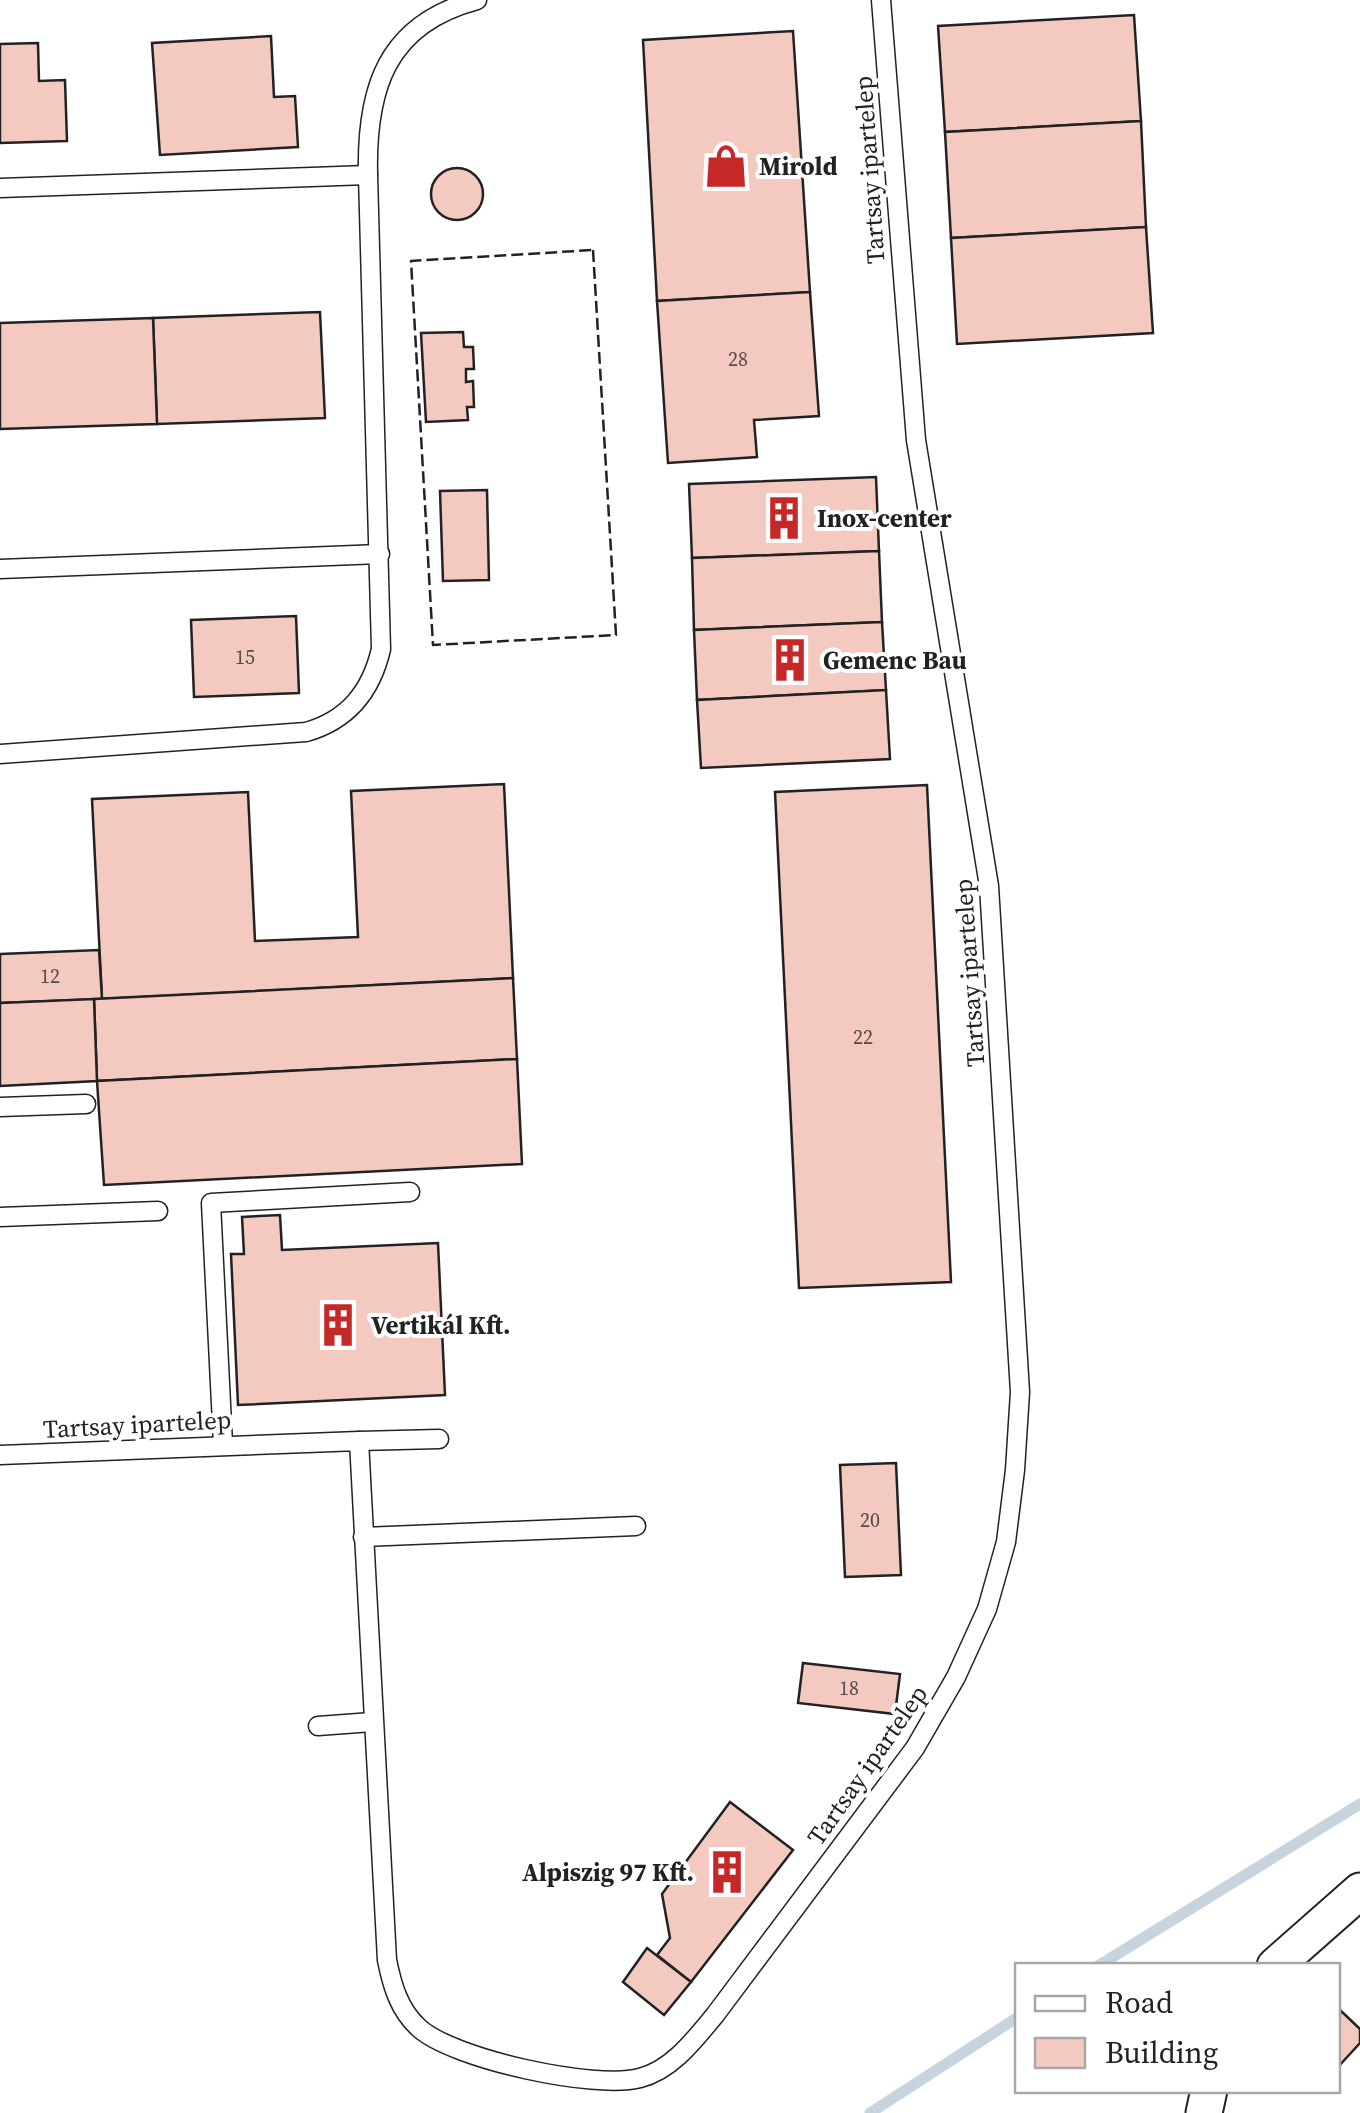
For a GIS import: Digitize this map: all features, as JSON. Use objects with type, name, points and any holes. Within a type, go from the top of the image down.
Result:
[{"type":"street","points":[[1278,1963],[1360,1891]]},
{"type":"lane","points":[[0,754],[306,732],[326,726],[354,705],[375,674],[381,649],[368,175],[371,102],[397,48],[439,14],[477,0]]},
{"type":"lane","name":"Tartsay ipartelep","points":[[0,1455],[358,1441],[387,1960],[403,2009],[417,2026],[458,2052],[596,2080],[640,2078],[691,2044],[916,1748],[956,1678],[987,1609],[1006,1542],[1020,1392],[990,886],[916,440],[881,0]]},
{"type":"lane","points":[[0,188],[368,175]]},
{"type":"lane","points":[[0,569],[380,554]]},
{"type":"lane","points":[[0,1107],[86,1104]]},
{"type":"lane","points":[[223,1444],[210,1203],[410,1192]]},
{"type":"lane","points":[[0,1217],[158,1211]]},
{"type":"lane","points":[[358,1441],[439,1438]]},
{"type":"lane","points":[[363,1537],[636,1526]]},
{"type":"lane","points":[[318,1726],[372,1722]]},
{"type":"building","points":[[1134,15],[1141,121],[945,132],[938,26]]},
{"type":"building","name":"Mirold","points":[[793,31],[810,292],[657,301],[643,40]]},
{"type":"building","points":[[271,36],[274,97],[295,96],[298,147],[160,155],[152,43]]},
{"type":"building","points":[[38,43],[39,81],[65,80],[67,141],[0,143],[0,44]]},
{"type":"building","points":[[1141,121],[1146,227],[951,238],[945,132]]},
{"type":"building","points":[[457,168],[476,175],[483,194],[476,213],[457,220],[438,213],[431,194],[438,175]]},
{"type":"building","points":[[1146,227],[1153,333],[957,344],[951,238]]},
{"type":"building","points":[[810,292],[819,416],[754,420],[757,457],[668,463],[657,301]]},
{"type":"building","points":[[320,312],[325,418],[157,424],[153,318]]},
{"type":"building","points":[[153,318],[157,424],[0,429],[0,323]]},
{"type":"building","points":[[463,332],[464,347],[473,347],[474,369],[466,369],[466,382],[473,381],[474,407],[467,407],[468,420],[426,422],[421,333]]},
{"type":"building","name":"Inox-center","points":[[876,477],[879,551],[692,558],[689,484]]},
{"type":"building","points":[[487,490],[489,580],[443,581],[440,491]]},
{"type":"building","points":[[879,551],[882,622],[694,630],[692,558]]},
{"type":"building","points":[[296,616],[299,693],[194,697],[191,620]]},
{"type":"building","name":"Gemenc Bau","points":[[882,622],[886,690],[697,700],[694,630]]},
{"type":"building","points":[[886,690],[890,759],[701,768],[697,700]]},
{"type":"building","points":[[504,784],[513,978],[102,999],[92,799],[248,792],[255,941],[358,937],[351,791]]},
{"type":"building","points":[[927,785],[951,1282],[799,1288],[775,792]]},
{"type":"building","points":[[99,950],[102,999],[0,1003],[0,954]]},
{"type":"building","points":[[513,978],[517,1059],[97,1081],[94,999]]},
{"type":"building","points":[[94,999],[97,1081],[0,1086],[0,1003]]},
{"type":"building","points":[[517,1059],[522,1164],[104,1185],[97,1081]]},
{"type":"building","name":"Vertikál Kft.","points":[[280,1215],[282,1250],[438,1243],[445,1395],[238,1405],[231,1254],[244,1254],[242,1217]]},
{"type":"building","points":[[896,1463],[901,1575],[845,1577],[840,1465]]},
{"type":"building","points":[[803,1663],[900,1674],[895,1714],[798,1703]]},
{"type":"building","name":"Alpiszig 97 Kft.","points":[[730,1802],[793,1850],[691,1982],[657,1955],[670,1938],[662,1894]]},
{"type":"building","points":[[647,1948],[691,1982],[664,2015],[623,1982]]},
{"type":"building","points":[[1340,2010],[1360,2029],[1360,2043],[1340,2065]]},
{"type":"waterway","points":[[1103,1963],[1360,1804]]},
{"type":"waterway","points":[[870,2113],[1015,2019]]},
{"type":"fence","points":[[593,250],[616,635],[433,645],[411,261],[593,250]]},
{"type":"place","name":"Mirold","points":[[726,166]]},
{"type":"place","name":"Inox-center","points":[[784,518]]},
{"type":"place","name":"Gemenc Bau","points":[[790,660]]},
{"type":"place","name":"Vertikál Kft.","points":[[338,1325]]},
{"type":"place","name":"Alpiszig 97 Kft.","points":[[727,1872]]}]
